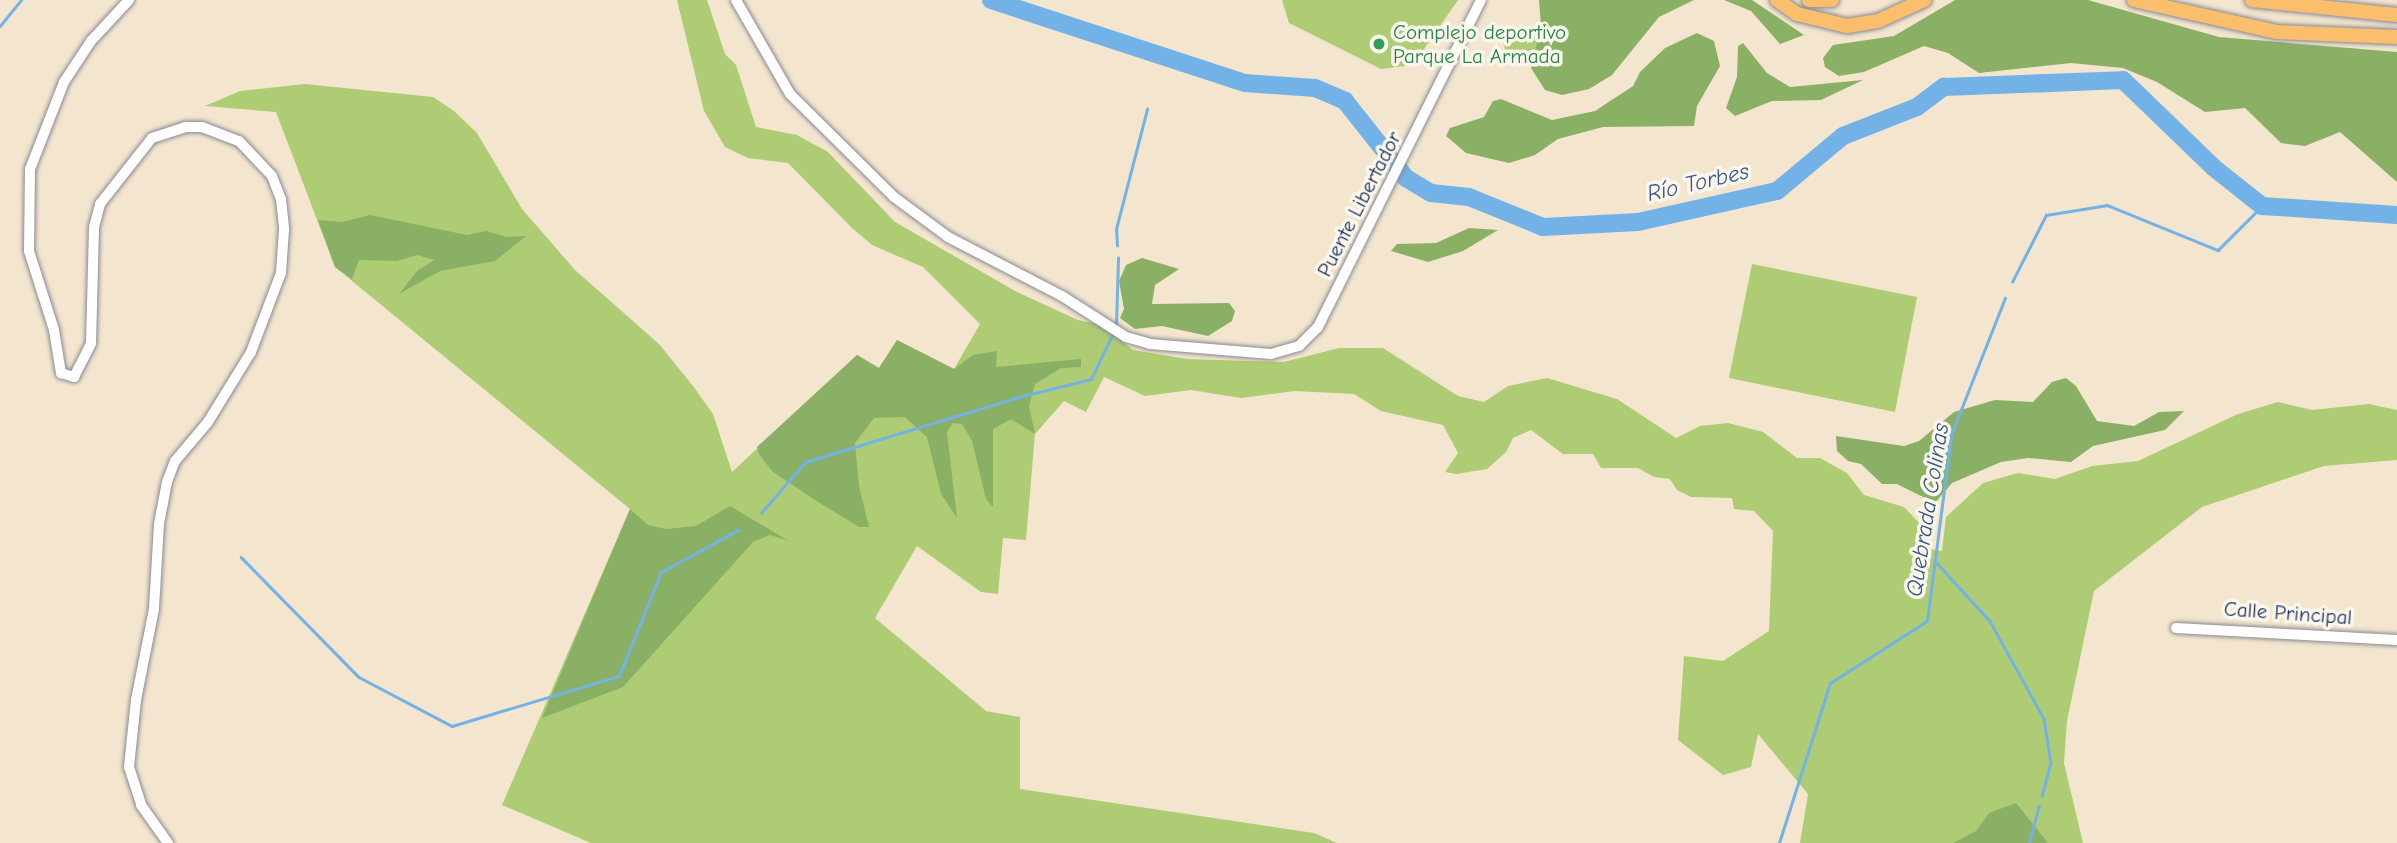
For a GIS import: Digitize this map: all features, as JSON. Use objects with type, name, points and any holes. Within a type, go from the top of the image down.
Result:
[{"type":"highway","points":[[1777,0],[1797,14],[1847,26],[1878,21],[1924,0]]},
{"type":"highway","points":[[1809,0],[1832,0]]},
{"type":"highway","points":[[2134,0],[2277,32],[2397,37]]},
{"type":"highway","points":[[2252,0],[2397,15]]},
{"type":"street","points":[[129,0],[91,41],[64,82],[30,169],[29,251],[54,330],[61,373],[74,377],[91,343],[94,228],[100,204],[152,138],[186,127],[202,127],[239,141],[272,176],[281,199],[284,230],[281,272],[251,352],[215,412],[175,461],[167,482],[159,524],[154,609],[136,701],[129,767],[141,804],[168,843]]},
{"type":"street","name":"Puente Libertador","points":[[736,0],[790,94],[894,197],[948,237],[1062,296],[1126,337],[1150,344],[1271,354],[1310,340],[1323,319],[1481,0]]},
{"type":"street","name":"Calle Principal","points":[[2176,628],[2397,640]]},
{"type":"green space","points":[[677,0],[707,0],[725,54],[736,65],[756,127],[797,135],[828,152],[895,222],[1017,292],[1078,320],[1102,325],[1133,350],[1187,359],[1284,362],[1339,348],[1383,348],[1458,396],[1484,402],[1508,386],[1547,378],[1617,399],[1676,438],[1700,426],[1728,423],[1763,432],[1797,458],[1820,458],[1847,473],[1864,495],[1904,507],[1925,529],[1921,548],[1942,551],[1946,517],[1983,483],[2018,473],[2055,479],[2092,466],[2138,461],[2238,414],[2278,402],[2312,410],[2369,404],[2397,410],[2397,460],[2324,466],[2202,507],[2094,591],[2067,721],[2064,763],[2083,843],[1800,843],[1808,794],[1758,734],[1751,767],[1723,775],[1678,740],[1684,656],[1723,661],[1769,631],[1773,531],[1754,511],[1734,509],[1732,498],[1691,497],[1677,490],[1670,479],[1654,477],[1638,468],[1601,468],[1593,454],[1563,454],[1531,430],[1513,438],[1506,452],[1487,469],[1456,474],[1445,472],[1458,453],[1443,425],[1381,411],[1354,394],[1294,391],[1241,398],[1191,390],[1145,396],[1104,377],[1086,412],[1064,401],[1035,434],[1026,540],[1003,538],[998,594],[981,592],[917,546],[875,618],[986,711],[1020,717],[1020,789],[1314,833],[1337,843],[591,843],[502,805],[630,509],[335,267],[276,112],[205,106],[240,91],[305,84],[433,97],[454,111],[477,133],[522,209],[575,270],[659,344],[693,386],[713,414],[732,472],[857,355],[879,368],[897,340],[954,369],[980,324],[923,267],[872,245],[788,163],[748,158],[725,147],[704,111]]},
{"type":"green space","name":"Complejo deportivo Parque La Armada","points":[[1282,0],[1458,0],[1413,65],[1381,69],[1289,23]]},
{"type":"green space","points":[[1539,0],[1694,0],[1659,17],[1612,75],[1589,89],[1562,95],[1545,90],[1531,68],[1541,26]]},
{"type":"green space","points":[[1724,0],[1752,0],[1804,35],[1780,44],[1751,11]]},
{"type":"green space","points":[[1955,0],[2088,0],[2219,37],[2397,52],[2397,182],[2340,132],[2305,146],[2281,143],[2245,108],[2205,112],[2157,82],[2123,68],[2071,63],[1979,73],[1948,53],[1924,46],[1864,72],[1839,76],[1825,67],[1823,58],[1833,45],[1894,36]]},
{"type":"green space","points":[[1542,30],[1548,49],[1510,62],[1503,43]]},
{"type":"green space","points":[[1697,33],[1714,41],[1720,66],[1697,106],[1694,126],[1603,127],[1558,139],[1535,155],[1509,163],[1466,153],[1446,136],[1450,128],[1484,117],[1493,101],[1501,99],[1552,120],[1595,111],[1633,86],[1640,72],[1665,48]]},
{"type":"green space","points":[[1743,43],[1767,73],[1790,87],[1863,80],[1821,100],[1772,101],[1735,116],[1726,108],[1737,77],[1738,46]]},
{"type":"green space","points":[[370,215],[467,235],[486,231],[507,237],[526,236],[495,261],[440,271],[399,294],[418,270],[435,260],[417,255],[397,261],[359,260],[352,279],[335,267],[318,220],[342,222]]},
{"type":"green space","points":[[1469,228],[1498,230],[1463,251],[1428,262],[1391,251],[1397,244],[1436,243]]},
{"type":"green space","points":[[1142,258],[1179,269],[1155,285],[1152,304],[1229,303],[1235,311],[1232,321],[1208,336],[1162,326],[1135,329],[1120,318],[1124,309],[1119,281],[1126,265]]},
{"type":"green space","points":[[1752,264],[1917,297],[1895,412],[1729,378]]},
{"type":"green space","points":[[897,340],[954,369],[973,355],[997,351],[996,367],[1081,359],[1081,367],[1061,368],[1035,384],[1029,406],[1035,434],[1011,419],[993,429],[993,507],[986,499],[972,441],[962,424],[953,423],[947,432],[957,518],[941,494],[927,437],[905,417],[874,418],[855,443],[859,486],[869,527],[859,527],[815,500],[772,471],[759,454],[757,447],[857,355],[879,368]]},
{"type":"green space","points":[[2066,378],[2076,386],[2097,421],[2134,426],[2159,412],[2184,411],[2165,430],[2093,446],[2071,462],[2028,458],[2001,462],[1952,483],[1935,503],[1897,484],[1882,484],[1861,464],[1848,461],[1837,451],[1836,436],[1904,446],[1919,441],[1954,412],[1995,400],[2033,402],[2052,382]]},
{"type":"green space","points":[[730,506],[789,541],[770,535],[753,542],[623,687],[542,718],[630,509],[648,525],[666,529],[696,526]]},
{"type":"green space","points":[[2016,803],[2048,843],[1953,843],[1976,831],[1989,813]]},
{"type":"waterway","points":[[0,26],[21,0]]},
{"type":"waterway","name":"Río Torbes","points":[[991,0],[1245,83],[1315,88],[1345,101],[1406,178],[1431,193],[1469,197],[1543,227],[1638,222],[1777,191],[1843,136],[1917,107],[1944,87],[2123,80],[2213,167],[2262,206],[2397,215]]},
{"type":"waterway","points":[[1117,246],[1116,229],[1147,109]]},
{"type":"waterway","name":"Quebrada Colinas","points":[[2012,282],[2046,215],[2107,205],[2218,250],[2262,206]]},
{"type":"waterway","points":[[1116,326],[1118,258]]},
{"type":"waterway","name":"Quebrada Colinas","points":[[1779,843],[1830,683],[1927,621],[1951,435],[2005,298]]},
{"type":"waterway","points":[[761,513],[805,462],[1015,398],[1091,379],[1113,333]]},
{"type":"waterway","points":[[241,557],[359,677],[452,726],[619,676],[661,572],[738,530]]},
{"type":"waterway","points":[[1937,563],[1990,621],[2044,719],[2051,763],[2042,796]]},
{"type":"waterway","points":[[2029,843],[2039,806]]},
{"type":"place","name":"Complejo deportivo Parque La Armada","points":[[1379,44]]}]
